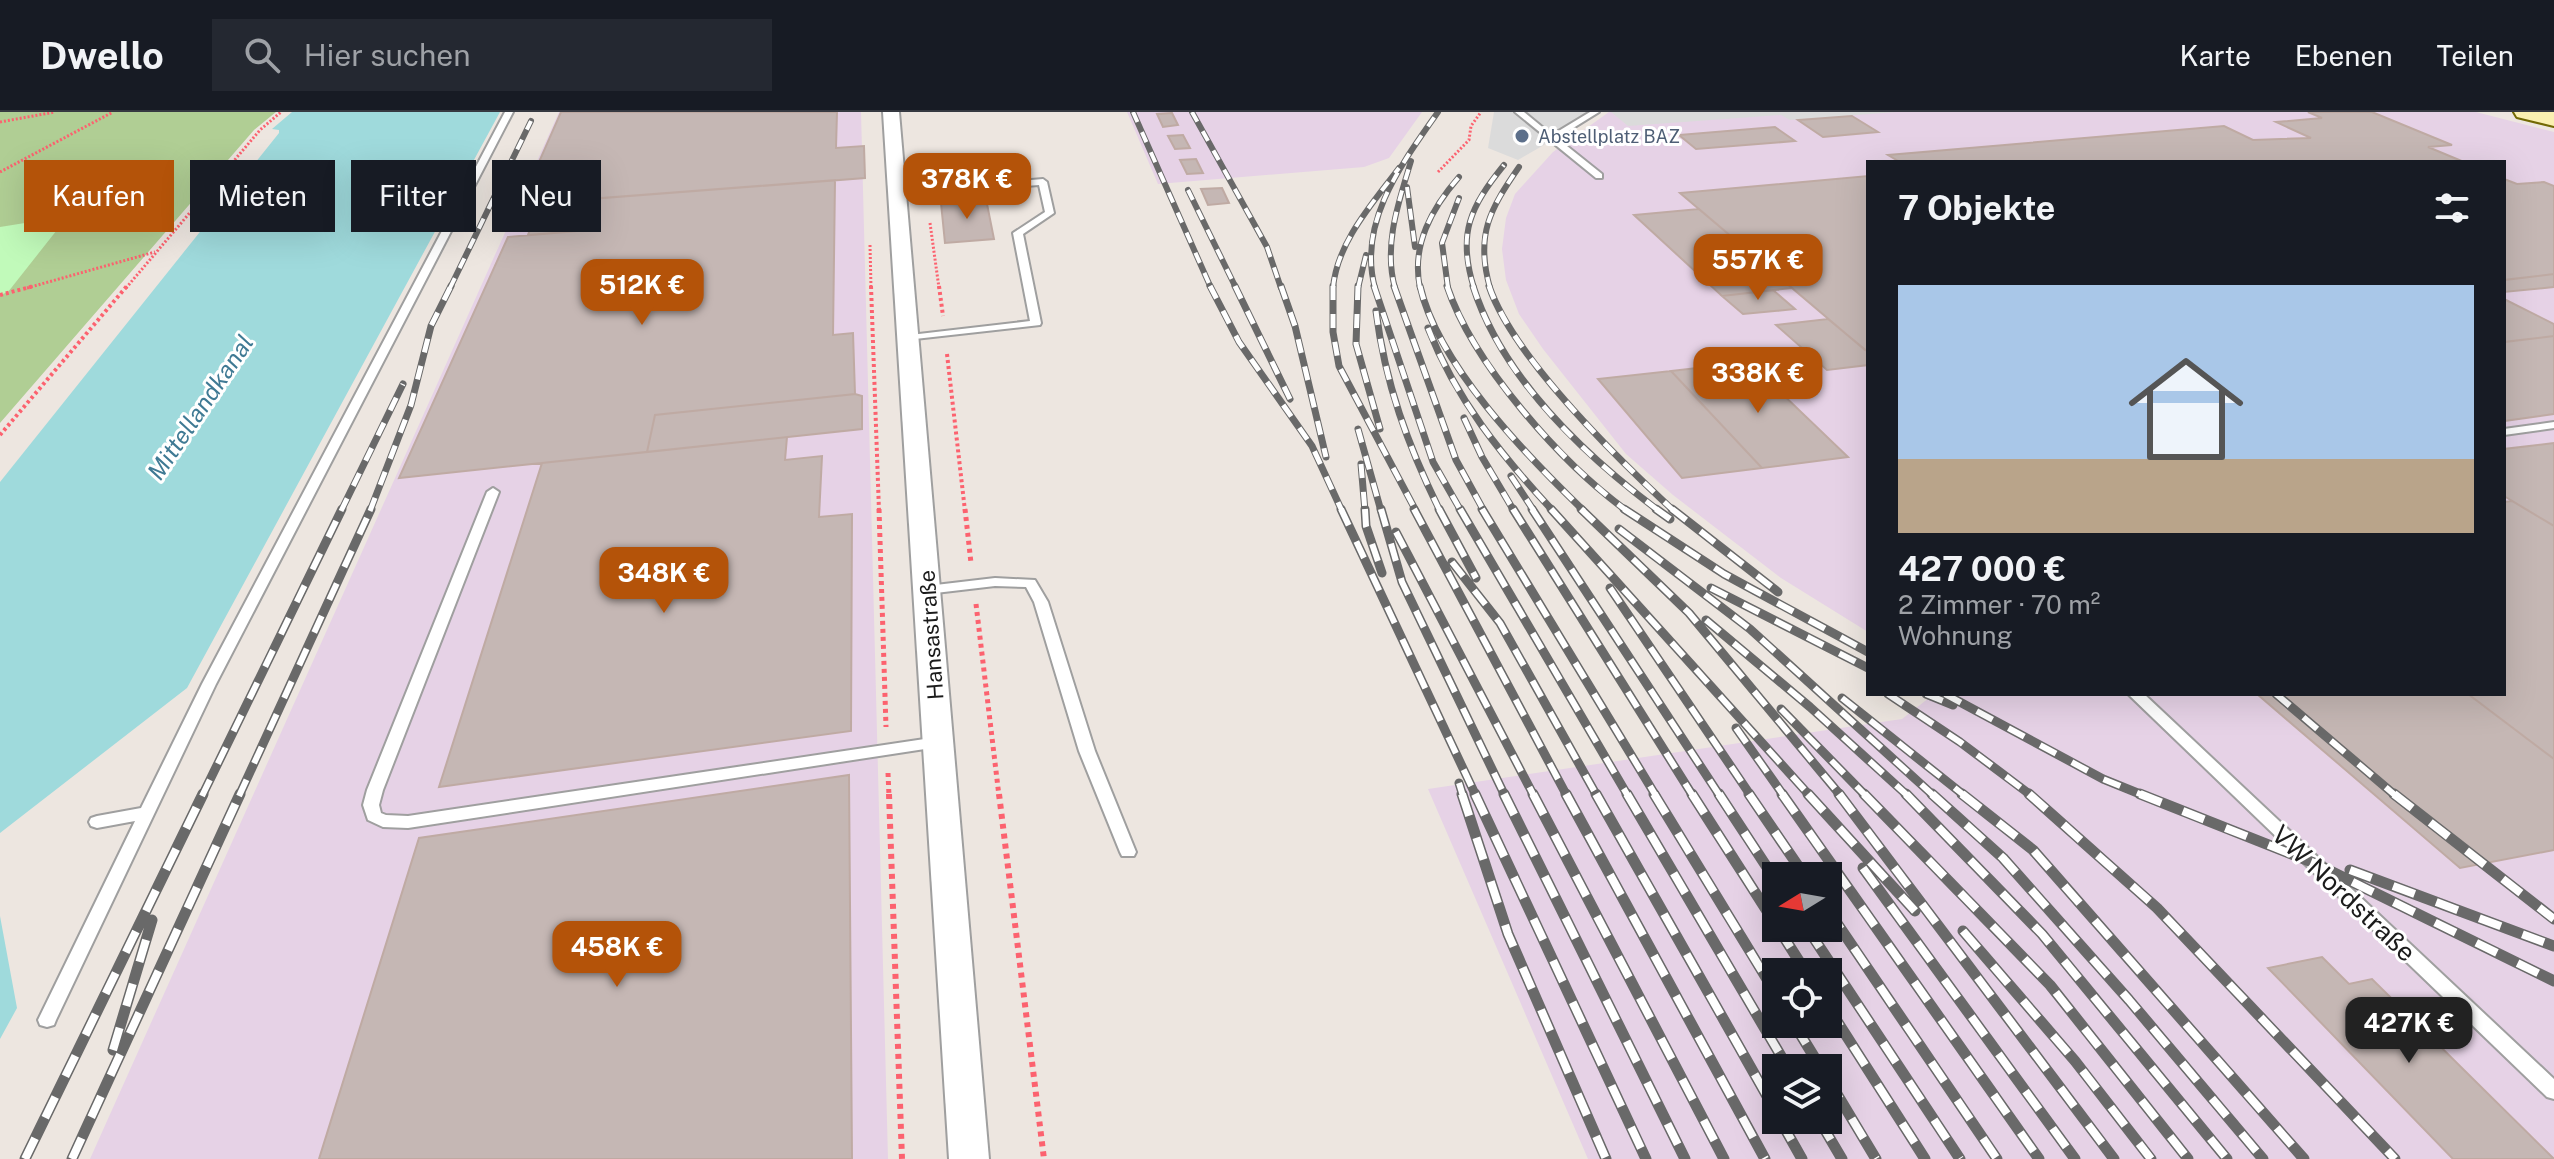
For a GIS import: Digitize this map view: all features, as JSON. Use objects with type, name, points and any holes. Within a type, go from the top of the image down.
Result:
[{"type":"main road","points":[[2525,112],[2554,119]]},
{"type":"street","name":"Hansastraße","points":[[891,112],[912,192],[910,338],[969,1159]]},
{"type":"lane","points":[[47,1020],[216,670],[509,112]]},
{"type":"lane","points":[[1519,112],[1599,176]]},
{"type":"lane","points":[[1552,138],[1595,112]]},
{"type":"lane","points":[[910,338],[1036,323],[1018,233],[1050,213],[1043,182],[912,192]]},
{"type":"lane","points":[[2506,432],[2554,425]]},
{"type":"lane","points":[[493,492],[375,790],[371,805],[374,816],[383,821],[408,822],[938,742]]},
{"type":"lane","points":[[927,590],[973,584],[1030,583],[1041,602],[1087,751],[1128,852]]},
{"type":"lane","name":"VW Nordstraße","points":[[2137,696],[2554,1091]]},
{"type":"lane","points":[[97,822],[147,813]]},
{"type":"path","points":[[0,122],[55,112]]},
{"type":"path","points":[[0,172],[113,112]]},
{"type":"path","points":[[0,435],[260,130],[281,112]]},
{"type":"path","points":[[1438,172],[1469,140],[1471,126],[1481,112]]},
{"type":"path","points":[[912,192],[945,336],[1044,1159]]},
{"type":"path","points":[[869,240],[902,1159]]},
{"type":"path","points":[[0,295],[156,252]]},
{"type":"shaded area","points":[[559,112],[861,112],[888,1159],[90,1159],[505,232],[601,232],[601,160],[537,160]]},
{"type":"shaded area","points":[[1127,112],[1422,112],[1389,158],[1364,167],[1158,184]]},
{"type":"shaded area","name":"Abstellplatz BAZ","points":[[1494,112],[1601,112],[1518,160],[1488,148]]},
{"type":"shaded area","points":[[1609,112],[2476,112],[2554,132],[2554,1159],[1588,1159],[1428,789],[1902,719],[1931,696],[2506,696],[2506,160],[1866,160],[1866,631],[1781,578],[1673,495],[1626,454],[1519,314],[1506,280],[1502,249],[1506,218],[1515,194],[1553,152]]},
{"type":"shaded area","points":[[1611,112],[1896,112],[1790,120],[1781,115],[1628,126]]},
{"type":"green space","points":[[0,112],[276,112],[254,130],[228,160],[190,160],[190,204],[174,222],[174,160],[24,160],[24,232],[166,232],[0,423]]},
{"type":"green space","points":[[24,223],[24,232],[55,232],[8,292],[0,295],[0,227]]},
{"type":"water","name":"Mittellandkanal","points":[[292,112],[500,112],[474,160],[351,160],[351,232],[435,232],[187,688],[0,833],[0,482],[200,232],[335,232],[335,160],[257,160],[279,133],[279,130],[272,129]]},
{"type":"water","points":[[0,916],[17,1008],[0,1039]]},
{"type":"building","points":[[561,112],[837,112],[836,148],[864,146],[865,178],[601,198],[601,160],[540,160]]},
{"type":"building","points":[[2308,112],[2372,112],[2452,145],[2428,147],[2459,160],[1897,160],[1888,155],[2224,126],[2253,140],[2311,138],[2276,122],[2322,118]]},
{"type":"building","points":[[1172,113],[1178,125],[1163,127],[1157,114]]},
{"type":"building","points":[[1852,116],[1878,132],[1823,137],[1798,120]]},
{"type":"building","points":[[1775,127],[1795,141],[1696,149],[1679,135]]},
{"type":"building","points":[[1183,135],[1190,148],[1175,149],[1168,136]]},
{"type":"building","points":[[1196,159],[1203,173],[1187,174],[1180,160]]},
{"type":"building","points":[[958,161],[960,172],[939,173],[938,162]]},
{"type":"building","points":[[1866,176],[1866,350],[1865,350],[1680,193]]},
{"type":"building","points":[[835,180],[833,335],[853,333],[855,394],[655,415],[647,452],[399,478],[508,237],[601,232],[601,198]]},
{"type":"building","points":[[2506,180],[2517,184],[2544,182],[2554,186],[2554,274],[2506,280]]},
{"type":"building","points":[[1222,188],[1229,203],[1208,205],[1201,189]]},
{"type":"building","points":[[986,199],[994,239],[945,243],[941,203]]},
{"type":"building","points":[[1699,209],[1792,288],[1722,296],[1634,215]]},
{"type":"building","points":[[529,232],[565,232],[528,235]]},
{"type":"building","points":[[2554,274],[2554,287],[2506,292],[2506,280]]},
{"type":"building","points":[[1773,290],[1795,309],[1743,314],[1722,296]]},
{"type":"building","points":[[2506,300],[2554,324],[2554,336],[2506,342]]},
{"type":"building","points":[[1828,319],[1866,350],[1866,365],[1827,370],[1776,325]]},
{"type":"building","points":[[2554,336],[2554,414],[2506,421],[2506,342]]},
{"type":"building","points":[[1749,362],[1848,457],[1762,468],[1671,371]]},
{"type":"building","points":[[1671,371],[1762,468],[1682,478],[1598,379]]},
{"type":"building","points":[[855,394],[862,396],[862,429],[647,452],[655,415]]},
{"type":"building","points":[[787,437],[785,460],[822,456],[819,517],[852,514],[851,731],[439,787],[542,463]]},
{"type":"building","points":[[2554,443],[2554,526],[2506,497],[2506,449]]},
{"type":"building","points":[[2512,501],[2554,526],[2554,759],[2471,696],[2506,696],[2506,502]]},
{"type":"building","points":[[2259,696],[2471,696],[2554,759],[2554,850],[2460,868]]},
{"type":"building","points":[[849,775],[852,1159],[319,1159],[419,838]]},
{"type":"building","points":[[2322,957],[2349,984],[2372,979],[2554,1159],[2453,1159],[2268,968]]},
{"type":"railway","points":[[1133,112],[1211,288]]},
{"type":"railway","points":[[1192,112],[1267,247],[1281,288]]},
{"type":"railway","points":[[1375,288],[1371,264],[1372,240],[1378,216],[1398,172],[1438,112]]},
{"type":"railway","points":[[450,288],[531,121]]},
{"type":"railway","points":[[1395,288],[1392,239],[1411,161]]},
{"type":"railway","points":[[1474,288],[1467,252],[1470,222],[1483,194],[1504,165]]},
{"type":"railway","points":[[1490,288],[1484,253],[1488,223],[1500,196],[1519,167]]},
{"type":"railway","points":[[1333,288],[1341,255],[1349,239],[1399,168]]},
{"type":"railway","points":[[1420,288],[1418,257],[1421,242],[1432,214],[1459,177]]},
{"type":"railway","points":[[1407,187],[1415,247]]},
{"type":"railway","points":[[1188,190],[1236,288]]},
{"type":"railway","points":[[1448,288],[1442,243],[1459,198]]},
{"type":"railway","points":[[1358,288],[1366,255]]},
{"type":"railway","points":[[1235,286],[1290,399]]},
{"type":"railway","points":[[1281,286],[1295,326],[1326,457]]},
{"type":"railway","points":[[1358,286],[1356,344],[1380,429]]},
{"type":"railway","points":[[1374,286],[1433,462],[1461,511]]},
{"type":"railway","points":[[1394,286],[1456,460],[1484,511]]},
{"type":"railway","points":[[1420,286],[1445,347],[1465,377],[1511,436],[1584,511]]},
{"type":"railway","points":[[1447,286],[1459,316],[1477,347],[1522,410],[1575,467],[1627,511]]},
{"type":"railway","points":[[1473,286],[1486,320],[1504,352],[1548,412],[1602,465],[1659,511]]},
{"type":"railway","points":[[1489,286],[1520,344],[1543,375],[1597,436],[1674,511]]},
{"type":"railway","points":[[370,511],[411,405],[431,326],[450,288]]},
{"type":"railway","points":[[1211,288],[1239,342],[1312,446],[1342,511]]},
{"type":"railway","points":[[1333,288],[1333,332],[1339,366],[1416,511]]},
{"type":"railway","points":[[1376,311],[1385,363],[1399,414],[1440,510]]},
{"type":"railway","points":[[1428,328],[1466,402],[1515,469],[1553,511]]},
{"type":"railway","points":[[341,511],[403,384]]},
{"type":"railway","points":[[1464,418],[1482,457],[1514,511]]},
{"type":"railway","points":[[1358,429],[1381,511]]},
{"type":"railway","points":[[1361,464],[1365,511]]},
{"type":"railway","points":[[1511,476],[1534,511]]},
{"type":"railway","points":[[202,796],[342,509]]},
{"type":"railway","points":[[239,796],[371,509]]},
{"type":"railway","points":[[1341,509],[1476,796]]},
{"type":"railway","points":[[1365,509],[1366,526],[1382,573]]},
{"type":"railway","points":[[1381,509],[1402,582],[1505,796]]},
{"type":"railway","points":[[1414,509],[1567,796]]},
{"type":"railway","points":[[1460,509],[1628,796]]},
{"type":"railway","points":[[1482,509],[1656,796]]},
{"type":"railway","points":[[1513,509],[1693,796]]},
{"type":"railway","points":[[1532,509],[1720,796]]},
{"type":"railway","points":[[1551,509],[1810,796]]},
{"type":"railway","points":[[1581,509],[1689,613],[1841,796]]},
{"type":"railway","points":[[1656,509],[1670,519]]},
{"type":"railway","points":[[1672,509],[1778,592]]},
{"type":"railway","points":[[1440,510],[1476,578]]},
{"type":"railway","points":[[1627,511],[1724,574],[1866,651]]},
{"type":"railway","points":[[1619,529],[1750,629],[1934,796]]},
{"type":"railway","points":[[1396,532],[1534,796]]},
{"type":"railway","points":[[1452,562],[1500,623],[1597,796]]},
{"type":"railway","points":[[1610,588],[1751,796]]},
{"type":"railway","points":[[1711,588],[1866,667]]},
{"type":"railway","points":[[1706,620],[1810,707],[1908,796]]},
{"type":"railway","points":[[1891,696],[2032,796]]},
{"type":"railway","points":[[1931,696],[1953,705]]},
{"type":"railway","points":[[1949,696],[2103,779],[2143,795]]},
{"type":"railway","points":[[2278,696],[2396,796]]},
{"type":"railway","points":[[1842,698],[1965,796]]},
{"type":"railway","points":[[1781,709],[1866,796]]},
{"type":"railway","points":[[1736,728],[1784,796]]},
{"type":"railway","points":[[1459,783],[1463,796]]},
{"type":"railway","points":[[25,1159],[203,794]]},
{"type":"railway","points":[[72,1159],[240,794]]},
{"type":"railway","points":[[1462,794],[1508,934],[1606,1159]]},
{"type":"railway","points":[[1475,794],[1646,1159]]},
{"type":"railway","points":[[1504,794],[1685,1159]]},
{"type":"railway","points":[[1533,794],[1724,1159]]},
{"type":"railway","points":[[1566,794],[1765,1159]]},
{"type":"railway","points":[[1596,794],[1762,1087]]},
{"type":"railway","points":[[1627,794],[1780,1054]]},
{"type":"railway","points":[[1654,794],[1762,971]]},
{"type":"railway","points":[[1692,794],[1762,903]]},
{"type":"railway","points":[[1719,794],[1764,862]]},
{"type":"railway","points":[[1749,794],[1795,862]]},
{"type":"railway","points":[[1782,794],[2039,1159]]},
{"type":"railway","points":[[1808,794],[1915,911]]},
{"type":"railway","points":[[1839,794],[2114,1159]]},
{"type":"railway","points":[[1864,794],[2050,985],[2188,1159]]},
{"type":"railway","points":[[1932,794],[2003,858],[2129,1000],[2263,1159]]},
{"type":"railway","points":[[1962,794],[2033,850],[2304,1159]]},
{"type":"railway","points":[[2029,794],[2157,908],[2395,1159]]},
{"type":"railway","points":[[2394,794],[2554,919]]},
{"type":"railway","points":[[2143,795],[2314,863],[2554,981]]},
{"type":"railway","points":[[1908,796],[2042,934],[2227,1159]]},
{"type":"railway","points":[[1863,868],[2075,1159]]},
{"type":"railway","points":[[2350,870],[2554,946]]},
{"type":"railway","points":[[113,1050],[152,920]]},
{"type":"railway","points":[[1842,931],[1997,1159]]},
{"type":"railway","points":[[1963,931],[2075,1061],[2151,1159]]},
{"type":"railway","points":[[1787,942],[1797,958]]},
{"type":"railway","points":[[1816,942],[1960,1159]]},
{"type":"railway","points":[[1842,1029],[1925,1159]]},
{"type":"railway","points":[[1803,1038],[1812,1054]]},
{"type":"railway","points":[[1842,1102],[1876,1159]]},
{"type":"railway","points":[[1788,1134],[1802,1159]]},
{"type":"railway","points":[[1827,1134],[1842,1159]]},
{"type":"place","name":"Abstellplatz BAZ","points":[[1522,136]]}]
